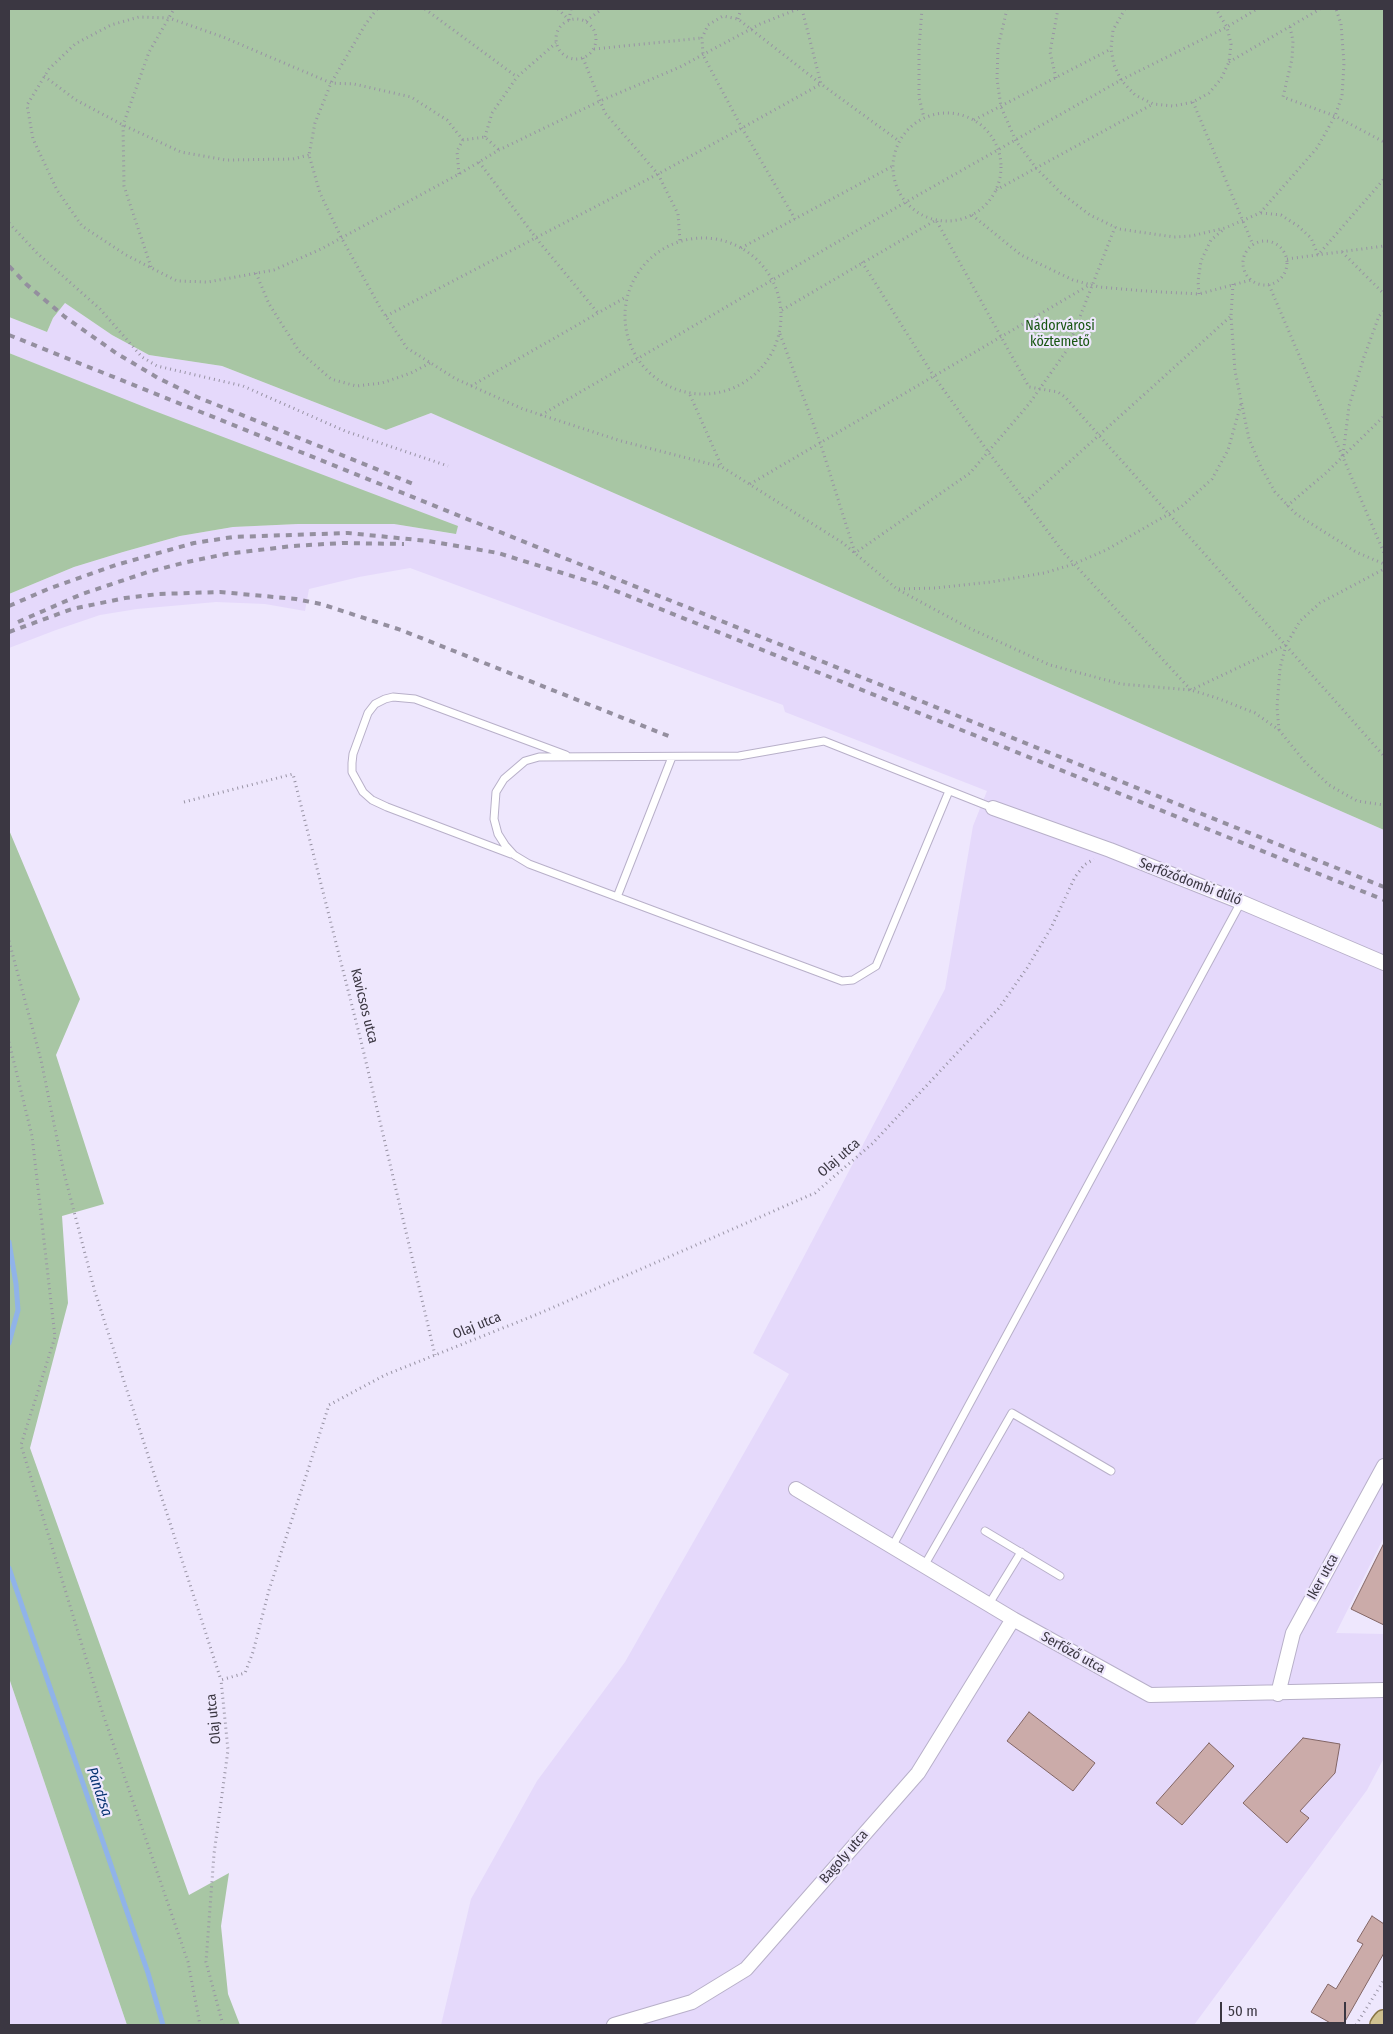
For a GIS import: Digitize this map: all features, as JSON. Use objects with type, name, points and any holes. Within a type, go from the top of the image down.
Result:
[{"type":"main road","points":[[1381,2025],[1384,2021]]},
{"type":"street","name":"Serfőződombi dűlő","points":[[992,808],[1110,850],[1241,902],[1384,963]]},
{"type":"street","name":"Iker utca","points":[[1278,1694],[1293,1633],[1384,1466]]},
{"type":"street","name":"Serfőző utca","points":[[796,1490],[1013,1619],[1150,1695],[1278,1694],[1384,1690]]},
{"type":"street","name":"Bagoly utca","points":[[614,2025],[692,2002],[746,1969],[918,1773],[1013,1619]]},
{"type":"lane","points":[[571,757],[414,699],[392,697],[375,704],[368,713],[352,754],[352,772],[363,792],[372,800],[387,807],[514,855],[529,864],[842,981],[853,980],[876,966],[950,791]]},
{"type":"lane","points":[[514,855],[498,834],[494,819],[496,792],[504,779],[525,761],[539,757],[739,756],[824,741],[992,808]]},
{"type":"lane","points":[[617,897],[672,757]]},
{"type":"lane","points":[[892,1547],[1241,902]]},
{"type":"lane","points":[[924,1566],[1012,1414],[1111,1471]]},
{"type":"lane","points":[[985,1531],[1060,1576]]},
{"type":"lane","points":[[989,1604],[1021,1552]]},
{"type":"path","points":[[151,267],[124,186],[123,125],[149,52],[174,9]]},
{"type":"path","points":[[377,9],[365,25],[331,83],[315,123],[309,155],[320,193],[341,238],[386,316],[408,348],[471,386],[541,415],[621,441],[722,467],[808,520],[855,553],[896,589],[969,628],[1050,665],[1121,684],[1191,690],[1255,713],[1279,730],[1305,762],[1329,785],[1357,801],[1384,805]]},
{"type":"path","points":[[425,9],[517,77]]},
{"type":"path","points":[[558,9],[569,20]]},
{"type":"path","points":[[569,20],[571,9]]},
{"type":"path","points":[[586,21],[602,9]]},
{"type":"path","points":[[738,19],[741,9]]},
{"type":"path","points":[[463,140],[447,120],[411,97],[354,84],[331,83],[223,37],[168,18],[139,16],[111,25],[75,44],[49,69],[27,105],[33,140],[57,190],[82,226],[126,255],[176,281],[208,282],[274,270],[321,249],[459,174],[499,150],[600,101],[703,55],[751,29],[798,9]]},
{"type":"path","points":[[802,9],[821,84]]},
{"type":"path","points":[[922,9],[918,96],[924,118]]},
{"type":"path","points":[[1007,9],[998,47],[997,79],[1001,107],[1016,141],[1036,168],[1061,193],[1090,215],[1115,227],[1174,237],[1191,236],[1224,228],[1260,212],[1317,148],[1335,116],[1342,96],[1344,63],[1341,24],[1336,9]]},
{"type":"path","points":[[1052,9],[1058,9],[1050,52],[1056,78]]},
{"type":"path","points":[[1125,9],[1121,11],[1113,30],[1111,49],[1114,65],[1121,80],[1135,95],[1153,104],[1173,106],[1193,102],[1209,93],[1221,79],[1229,62],[1231,44],[1227,27],[1216,9]]},
{"type":"path","points":[[541,415],[906,202],[1121,80],[1227,27],[1258,9]]},
{"type":"path","points":[[1229,62],[1320,9]]},
{"type":"path","points":[[795,219],[742,128],[703,55],[702,38],[708,25],[723,16],[738,19],[821,84],[899,141]]},
{"type":"path","points":[[580,19],[586,21],[595,30],[596,43],[594,49],[584,58],[572,59],[566,57],[556,43],[558,29],[569,20],[580,19]]},
{"type":"path","points":[[1290,27],[1293,41],[1292,59],[1284,97],[1335,116],[1384,142]]},
{"type":"path","points":[[594,49],[702,38]]},
{"type":"path","points":[[485,137],[492,112],[517,77],[556,43]]},
{"type":"path","points":[[974,120],[1111,49]]},
{"type":"path","points":[[584,58],[605,114],[658,174],[678,214],[680,241]]},
{"type":"path","points":[[44,76],[76,100],[123,125],[181,152],[226,160],[293,159],[309,155]]},
{"type":"path","points":[[386,316],[658,174],[821,84]]},
{"type":"path","points":[[1193,102],[1252,245]]},
{"type":"path","points":[[996,190],[1153,104]]},
{"type":"path","points":[[941,113],[958,114],[974,120],[985,128],[999,150],[1001,164],[996,190],[986,205],[961,220],[936,220],[925,216],[906,202],[894,179],[893,166],[899,141],[910,127],[924,118],[941,113]]},
{"type":"path","points":[[463,140],[485,137]]},
{"type":"path","points":[[485,137],[499,150]]},
{"type":"path","points":[[459,174],[457,151],[463,140]]},
{"type":"path","points":[[479,162],[536,238],[598,313]]},
{"type":"path","points":[[741,248],[893,166]]},
{"type":"path","points":[[1318,255],[1384,179]]},
{"type":"path","points":[[1260,212],[1281,215],[1298,226],[1311,238],[1318,255]]},
{"type":"path","points":[[972,215],[1021,255],[1073,280],[1099,287],[1199,294],[1251,280]]},
{"type":"path","points":[[782,310],[936,220]]},
{"type":"path","points":[[936,220],[1029,387],[1058,392],[1065,397],[1384,756]]},
{"type":"path","points":[[9,224],[36,253],[100,309],[142,357],[157,366],[243,386],[345,431],[448,466]]},
{"type":"path","points":[[855,553],[970,473],[988,453],[1039,389],[1067,350],[1115,227]]},
{"type":"path","points":[[1199,294],[1198,281],[1202,261],[1211,240],[1224,228]]},
{"type":"path","points":[[700,238],[714,239],[722,240],[741,248],[759,261],[773,280],[779,294],[782,310],[780,334],[771,356],[756,375],[736,388],[714,395],[690,394],[669,388],[651,376],[637,359],[628,340],[624,318],[627,297],[638,272],[656,253],[680,241],[700,238]]},
{"type":"path","points":[[1267,241],[1274,242],[1280,246],[1287,259],[1286,273],[1282,279],[1269,286],[1262,286],[1251,280],[1244,269],[1244,255],[1252,245],[1267,241]]},
{"type":"path","points":[[1287,259],[1384,246]]},
{"type":"path","points":[[1342,252],[1384,294]]},
{"type":"path","points":[[862,262],[933,375],[1025,502],[1074,564],[1191,690]]},
{"type":"path","points":[[256,273],[269,304],[299,351],[330,379],[356,386],[382,383],[411,374],[431,363]]},
{"type":"path","points":[[750,484],[933,375],[1092,284]]},
{"type":"path","points":[[1233,284],[1231,316],[1241,404],[1250,439],[1261,468],[1275,492],[1296,514],[1356,552],[1384,564]]},
{"type":"path","points":[[1269,286],[1384,553]]},
{"type":"path","points":[[471,386],[627,297]]},
{"type":"path","points":[[1343,456],[1349,406],[1364,357],[1379,316],[1384,310]]},
{"type":"path","points":[[1025,502],[1231,316]]},
{"type":"path","points":[[780,334],[820,442],[855,553]]},
{"type":"path","points":[[690,394],[722,467]]},
{"type":"path","points":[[896,589],[934,588],[991,582],[1074,564],[1106,550],[1181,507],[1212,479],[1228,450],[1241,404]]},
{"type":"path","points":[[1287,506],[1384,416]]},
{"type":"path","points":[[1279,730],[1277,707],[1280,668],[1286,645],[1300,621],[1320,603],[1384,569]]},
{"type":"path","points":[[1191,690],[1286,645]]},
{"type":"path","name":"Kavicsos utca","points":[[184,802],[293,774],[362,1045],[435,1355]]},
{"type":"path","name":"Olaj utca","points":[[223,2025],[206,1962],[214,1854],[228,1750],[221,1680],[245,1673],[253,1652],[269,1590],[329,1405],[386,1375],[538,1314],[815,1193],[874,1143],[999,1008],[1027,968],[1051,928],[1075,877],[1084,865],[1110,850]]},
{"type":"path","points":[[9,941],[41,1060],[64,1173],[95,1292],[221,1680]]},
{"type":"path","points":[[9,1042],[32,1136],[55,1337],[21,1445],[103,1714],[188,1962],[200,2025]]},
{"type":"path","points":[[1356,2025],[1384,1980]]},
{"type":"shaded area","points":[[65,303],[112,335],[149,355],[222,366],[386,430],[431,413],[1384,830],[1384,1537],[1336,1633],[1384,1634],[1384,1758],[1367,1790],[1194,2025],[441,2025],[471,1899],[537,1781],[625,1662],[789,1374],[753,1353],[945,989],[973,826],[987,791],[785,712],[783,705],[410,568],[359,577],[309,589],[305,611],[265,604],[216,602],[137,609],[100,615],[9,648],[9,594],[74,567],[180,536],[233,527],[298,524],[394,524],[455,534],[9,353],[9,317],[47,332],[53,318]]},
{"type":"shaded area","points":[[9,1678],[127,2025],[9,2025]]},
{"type":"green space","name":"Nádorvárosi köztemető","points":[[9,9],[1384,9],[1384,830],[431,413],[386,430],[222,366],[149,355],[112,335],[65,303],[53,318],[47,332],[9,317]]},
{"type":"green space","points":[[9,353],[152,410],[458,526],[456,534],[394,524],[298,524],[233,527],[180,536],[123,552],[74,567],[9,594]]},
{"type":"green space","points":[[9,830],[80,999],[56,1055],[104,1204],[62,1216],[68,1303],[30,1448],[189,1895],[229,1873],[221,1926],[228,1994],[240,2025],[127,2025],[9,1678]]},
{"type":"building","points":[[1384,1543],[1384,1625],[1351,1609]]},
{"type":"building","points":[[1029,1712],[1095,1763],[1073,1791],[1007,1741]]},
{"type":"building","points":[[1303,1738],[1340,1744],[1335,1773],[1300,1811],[1309,1818],[1287,1843],[1243,1803]]},
{"type":"building","points":[[1209,1743],[1234,1766],[1182,1825],[1156,1803]]},
{"type":"building","points":[[1372,1916],[1384,1924],[1384,1953],[1343,2025],[1334,2025],[1311,2012],[1328,1984],[1336,1989],[1363,1944],[1357,1941]]},
{"type":"waterway","name":"Pándzsa","points":[[9,1242],[18,1310],[9,1343]]},
{"type":"waterway","name":"Pándzsa","points":[[9,1568],[148,1973],[163,2025]]},
{"type":"railway","points":[[9,266],[26,284],[65,317],[116,353],[158,378],[197,397],[416,485]]},
{"type":"railway","points":[[9,335],[1384,887]]},
{"type":"railway","points":[[9,606],[48,589],[116,565],[194,543],[233,537],[348,533],[428,541],[498,553],[601,585],[1384,900]]},
{"type":"railway","points":[[18,622],[82,594],[148,572],[226,554],[292,546],[343,543],[404,544]]},
{"type":"railway","points":[[9,632],[72,609],[125,598],[159,594],[220,592],[296,599],[321,604],[401,630],[671,737]]}]
